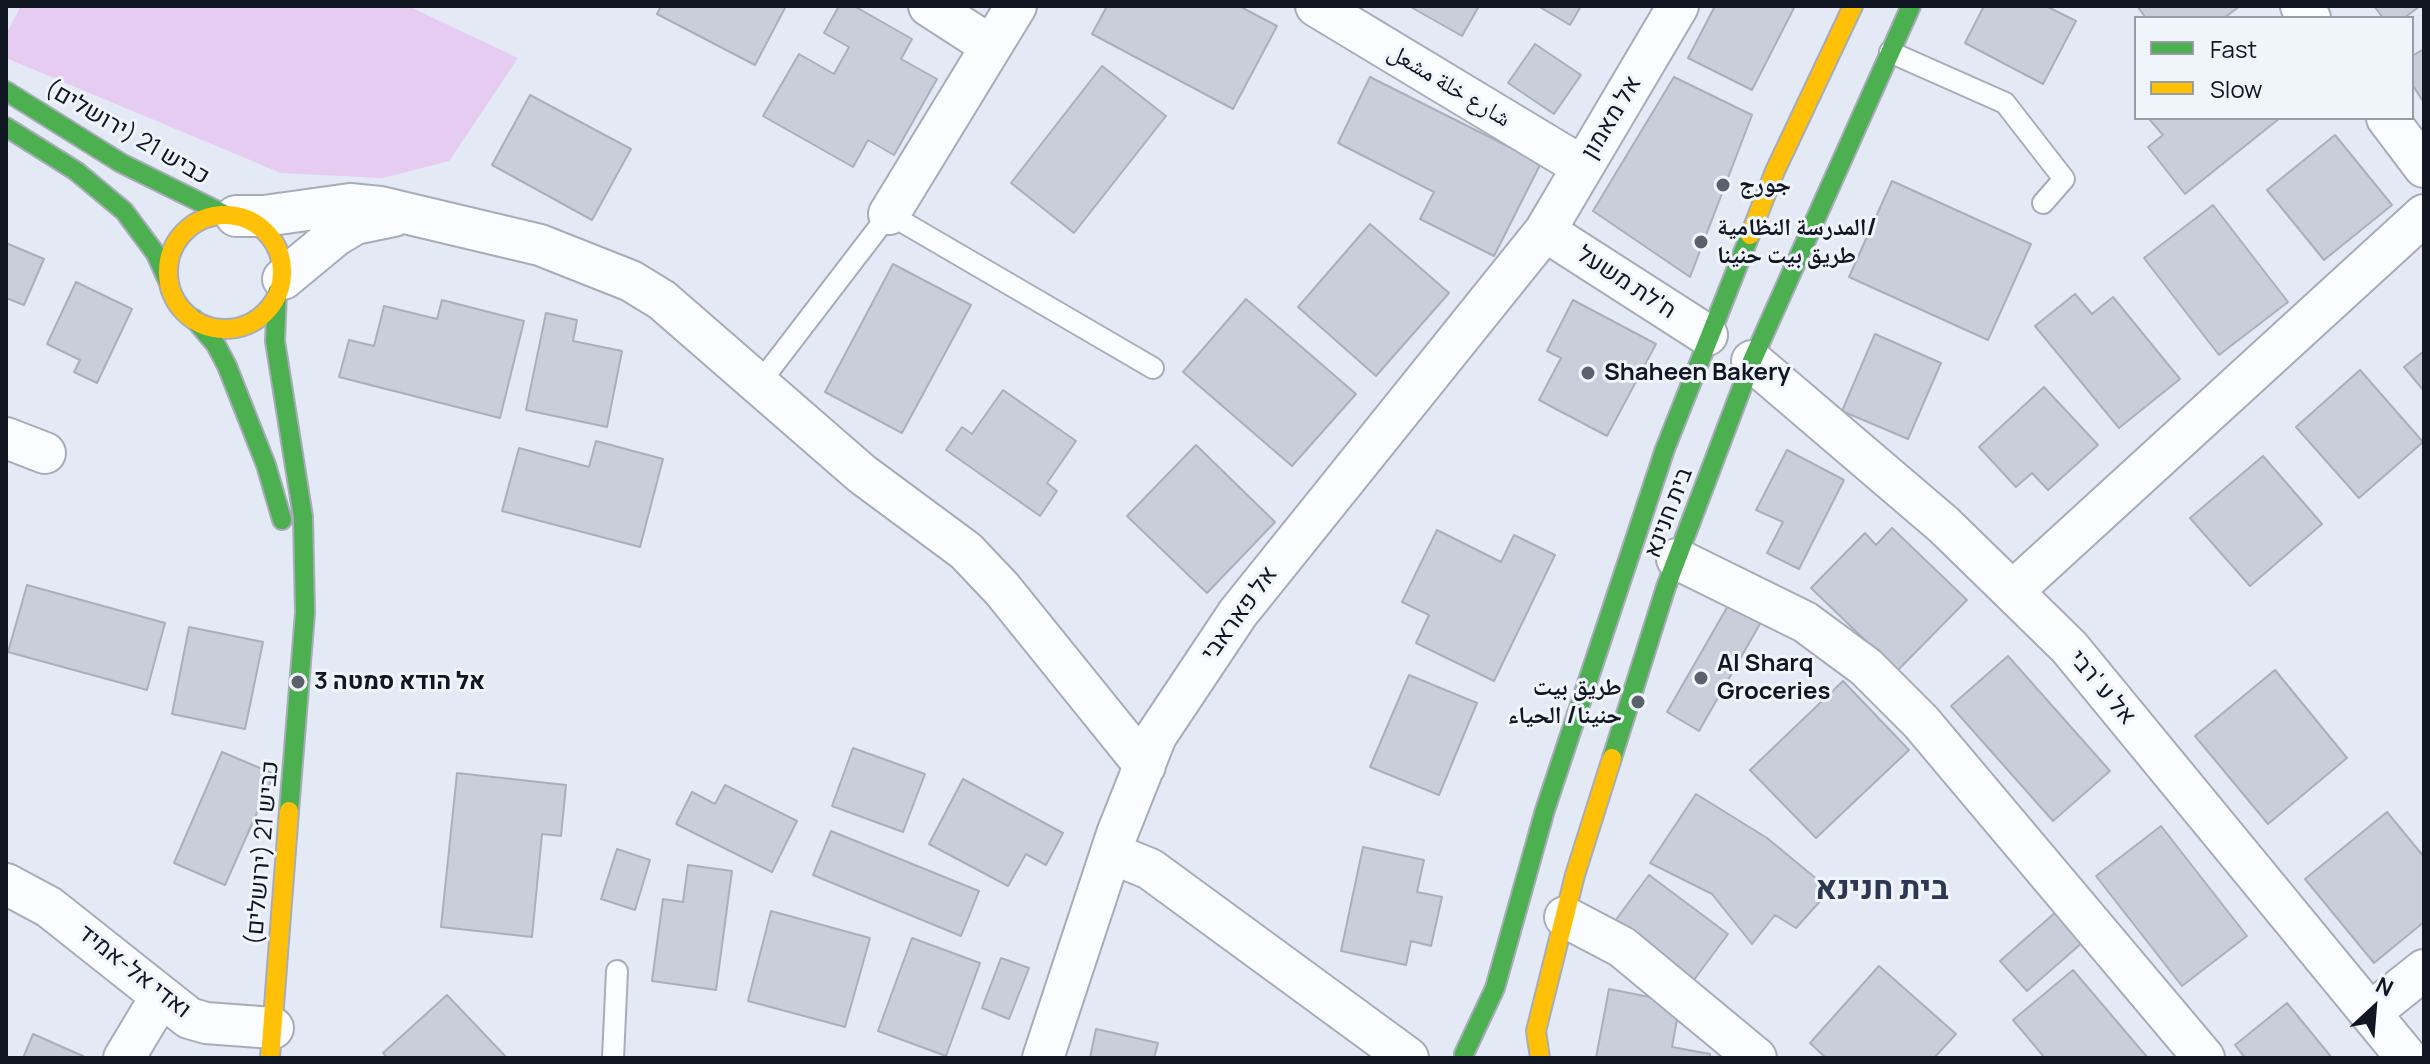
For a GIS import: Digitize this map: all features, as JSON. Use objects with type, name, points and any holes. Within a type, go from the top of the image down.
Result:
[{"type":"street","points":[[929,6],[991,46]]},
{"type":"street","points":[[889,214],[1016,6]]},
{"type":"street","name":"شارع خلة مشعل","points":[[1316,6],[1583,167]]},
{"type":"street","name":"אל מאמון","points":[[1545,231],[1678,6]]},
{"type":"street","name":"בית חנינא","points":[[1461,1056],[1495,988],[1545,810],[1612,603],[1707,335],[1775,171],[1853,6]]},
{"type":"street","name":"בית חנינא","points":[[1532,1055],[1565,917],[1616,743],[1677,559],[1752,361],[1911,6]]},
{"type":"street","name":"כביש 21 (ירושלים)","points":[[6,91],[121,163],[231,215]]},
{"type":"street","points":[[2389,120],[2424,167]]},
{"type":"street","points":[[6,127],[76,171],[124,211],[156,254],[173,296],[194,319],[206,326],[229,329],[248,324],[272,306],[280,285],[281,257],[271,238],[257,224],[231,215]]},
{"type":"street","points":[[168,281],[169,259],[178,239],[193,224],[213,215],[264,216],[350,204],[438,219],[540,245],[631,281],[662,300],[862,474],[966,551],[1002,589],[1145,766]]},
{"type":"street","points":[[2014,590],[2424,215]]},
{"type":"street","points":[[280,285],[314,250],[355,224],[392,216],[438,219]]},
{"type":"street","name":"ח'לת משעל","points":[[1545,231],[1707,335]]},
{"type":"street","name":"אל פאראבי","points":[[1043,1058],[1111,853],[1156,736],[1238,613],[1545,231]]},
{"type":"street","name":"כביש 21 (ירושלים)","points":[[272,1043],[304,652],[305,543],[296,465],[275,341],[280,285]]},
{"type":"street","name":"כביש 21 (ירושלים)","points":[[194,319],[216,345],[227,366],[270,477],[292,567],[304,652]]},
{"type":"street","name":"אל ע 'רבי","points":[[1752,361],[1883,471],[2014,590],[2069,647],[2407,1058]]},
{"type":"street","points":[[6,438],[45,453]]},
{"type":"street","points":[[1677,559],[1805,622],[1866,667],[1921,722],[2204,1058]]},
{"type":"street","points":[[1111,853],[1150,869],[1408,1058]]},
{"type":"street","name":"ואדי אל-אמיד","points":[[6,884],[49,907],[189,1018],[272,1043]]},
{"type":"street","points":[[1565,917],[1622,947],[1756,1058]]},
{"type":"street","points":[[2370,1013],[2424,970]]},
{"type":"street","points":[[124,1058],[160,998]]},
{"type":"street","points":[[1461,1056],[1495,1045]]},
{"type":"lane","points":[[1890,52],[2005,103],[2064,179],[2043,203]]},
{"type":"lane","points":[[758,385],[889,214],[1153,368]]},
{"type":"lane","points":[[613,1058],[617,971]]},
{"type":"shaded area","points":[[21,6],[408,6],[518,58],[449,161],[383,178],[281,173],[6,58],[6,34]]},
{"type":"building","points":[[661,6],[786,6],[755,65],[657,14]]},
{"type":"building","points":[[839,6],[854,6],[912,39],[901,59],[937,79],[894,155],[868,140],[853,167],[763,116],[799,54],[834,74],[849,47],[824,33]]},
{"type":"building","points":[[1107,6],[1239,6],[1277,26],[1233,109],[1092,34]]},
{"type":"building","points":[[1409,6],[1479,6],[1462,36]]},
{"type":"building","points":[[1538,6],[1581,6],[1570,25]]},
{"type":"building","points":[[1715,6],[1795,6],[1752,90],[1688,58]]},
{"type":"building","points":[[1984,6],[2046,6],[2076,21],[2043,84],[1965,43]]},
{"type":"building","points":[[2137,6],[2240,6],[2227,16],[2144,16]]},
{"type":"building","points":[[2374,6],[2420,6],[2407,16],[2382,16]]},
{"type":"building","points":[[1535,44],[1581,75],[1554,114],[1508,83]]},
{"type":"building","points":[[2424,49],[2424,103],[2414,87],[2414,55]]},
{"type":"building","points":[[1102,66],[1166,116],[1074,233],[1011,183]]},
{"type":"building","points":[[1370,77],[1541,163],[1494,256],[1420,219],[1434,192],[1338,143]]},
{"type":"building","points":[[1674,77],[1752,115],[1690,277],[1593,211]]},
{"type":"building","points":[[530,95],[631,149],[592,220],[492,165]]},
{"type":"building","points":[[2150,120],[2278,120],[2185,194],[2148,147],[2163,135]]},
{"type":"building","points":[[2335,135],[2392,205],[2324,260],[2267,190]]},
{"type":"building","points":[[1892,181],[2031,244],[1988,340],[1849,277]]},
{"type":"building","points":[[2213,205],[2288,302],[2219,355],[2144,258]]},
{"type":"building","points":[[1370,224],[1449,293],[1376,376],[1298,307]]},
{"type":"building","points":[[6,243],[44,259],[24,305],[6,298]]},
{"type":"building","points":[[893,264],[971,305],[902,433],[825,392]]},
{"type":"building","points":[[76,282],[132,309],[97,383],[74,372],[80,360],[47,344]]},
{"type":"building","points":[[2075,294],[2092,314],[2113,297],[2180,379],[2119,428],[2035,326]]},
{"type":"building","points":[[1246,299],[1356,394],[1292,466],[1183,372]]},
{"type":"building","points":[[442,300],[524,321],[500,418],[339,377],[349,340],[374,346],[384,306],[437,319]]},
{"type":"building","points":[[1573,300],[1656,344],[1607,436],[1539,400],[1561,358],[1547,351]]},
{"type":"building","points":[[546,313],[577,320],[573,341],[622,351],[607,427],[526,410]]},
{"type":"building","points":[[1875,334],[1941,363],[1908,439],[1842,411]]},
{"type":"building","points":[[2424,351],[2424,391],[2404,367]]},
{"type":"building","points":[[2360,370],[2423,442],[2359,498],[2296,427]]},
{"type":"building","points":[[2044,387],[2098,445],[2048,490],[2032,473],[2016,487],[1979,447]]},
{"type":"building","points":[[1003,390],[1076,441],[1047,483],[1057,491],[1040,516],[946,450],[962,427],[972,434]]},
{"type":"building","points":[[596,441],[663,459],[640,547],[502,511],[519,448],[589,467]]},
{"type":"building","points":[[1196,445],[1275,522],[1207,593],[1127,516]]},
{"type":"building","points":[[1787,450],[1844,480],[1799,569],[1767,553],[1783,522],[1756,510]]},
{"type":"building","points":[[2263,456],[2322,524],[2250,586],[2190,518]]},
{"type":"building","points":[[1892,528],[1967,600],[1897,671],[1811,588],[1865,533],[1876,545]]},
{"type":"building","points":[[1437,530],[1501,562],[1514,535],[1555,555],[1494,681],[1416,643],[1429,615],[1402,602]]},
{"type":"building","points":[[27,585],[165,623],[147,690],[8,652]]},
{"type":"building","points":[[1733,597],[1765,615],[1699,731],[1667,712]]},
{"type":"building","points":[[189,627],[263,642],[245,729],[172,714]]},
{"type":"building","points":[[2008,656],[2110,771],[2053,821],[1951,706]]},
{"type":"building","points":[[2275,670],[2347,758],[2268,824],[2195,736]]},
{"type":"building","points":[[1409,675],[1477,703],[1439,795],[1370,767]]},
{"type":"building","points":[[1843,681],[1909,750],[1816,838],[1750,770]]},
{"type":"building","points":[[853,748],[925,774],[903,832],[832,806]]},
{"type":"building","points":[[222,752],[274,774],[225,885],[174,863]]},
{"type":"building","points":[[457,773],[566,785],[561,836],[542,834],[532,937],[441,927]]},
{"type":"building","points":[[963,779],[1063,833],[1046,865],[1026,854],[1008,886],[929,844]]},
{"type":"building","points":[[725,785],[797,821],[772,872],[676,824],[692,792],[715,804]]},
{"type":"building","points":[[1696,794],[1767,838],[1830,890],[1796,928],[1775,915],[1752,944],[1712,894],[1650,863]]},
{"type":"building","points":[[2387,812],[2424,857],[2424,922],[2374,963],[2305,879]]},
{"type":"building","points":[[2161,826],[2247,936],[2182,986],[2096,876]]},
{"type":"building","points":[[831,831],[979,891],[961,936],[813,875]]},
{"type":"building","points":[[1363,847],[1424,860],[1417,892],[1442,897],[1431,946],[1411,941],[1406,965],[1341,951]]},
{"type":"building","points":[[617,849],[650,860],[635,910],[601,899]]},
{"type":"building","points":[[688,865],[732,871],[716,990],[652,981],[663,899],[683,902]]},
{"type":"building","points":[[1649,875],[1728,934],[1691,984],[1612,925]]},
{"type":"building","points":[[771,911],[870,938],[845,1027],[748,1001]]},
{"type":"building","points":[[2057,911],[2083,942],[2027,991],[2000,961]]},
{"type":"building","points":[[912,938],[980,963],[946,1056],[878,1031]]},
{"type":"building","points":[[1001,958],[1029,968],[1009,1019],[982,1008]]},
{"type":"building","points":[[1879,966],[1956,1034],[1934,1058],[1826,1058],[1810,1043]]},
{"type":"building","points":[[2073,970],[2147,1057],[2045,1058],[2013,1020]]},
{"type":"building","points":[[1609,989],[1680,1003],[1672,1047],[1710,1054],[1710,1058],[1596,1058]]},
{"type":"building","points":[[447,995],[507,1058],[387,1058],[383,1053]]},
{"type":"building","points":[[2287,1003],[2332,1058],[2245,1058],[2235,1045]]},
{"type":"building","points":[[1096,1029],[1158,1043],[1154,1058],[1090,1058]]},
{"type":"building","points":[[33,1034],[83,1056],[23,1058]]},
{"type":"traffic: fast","points":[[1612,758],[1666,587],[1752,361],[1911,6]]},
{"type":"traffic: fast","points":[[6,91],[121,163],[226,215]]},
{"type":"traffic: fast","points":[[6,127],[76,171],[124,211],[156,254],[168,281]]},
{"type":"traffic: fast","points":[[1464,1054],[1495,988],[1545,810],[1665,449],[1750,235]]},
{"type":"traffic: fast","points":[[277,292],[275,341],[303,517],[305,613],[289,811]]},
{"type":"traffic: fast","points":[[194,319],[216,345],[227,366],[266,465],[282,520]]},
{"type":"traffic: slow","points":[[1750,235],[1775,171],[1853,6]]},
{"type":"traffic: slow","points":[[225,215],[247,219],[265,232],[278,250],[282,272],[278,294],[265,312],[247,325],[225,329],[203,325],[185,312],[172,294],[168,272],[172,250],[185,232],[203,219],[225,215]]},
{"type":"traffic: slow","points":[[1540,1058],[1536,1031],[1575,875],[1612,758]]},
{"type":"traffic: slow","points":[[270,1058],[289,811]]},
{"type":"place","name":"جورج","points":[[1723,185]]},
{"type":"place","name":"المدرسة النظامية/ طريق بيت حنينا","points":[[1701,242]]},
{"type":"place","name":"Shaheen Bakery","points":[[1588,373]]},
{"type":"place","name":"Al Sharq Groceries","points":[[1701,678]]},
{"type":"place","name":"אל הודא סמטה 3","points":[[298,682]]},
{"type":"place","name":"طريق بيت حنينا/ الحياء","points":[[1638,702]]},
{"type":"district","name":"בית חנינא","points":[[1882,890]]}]
